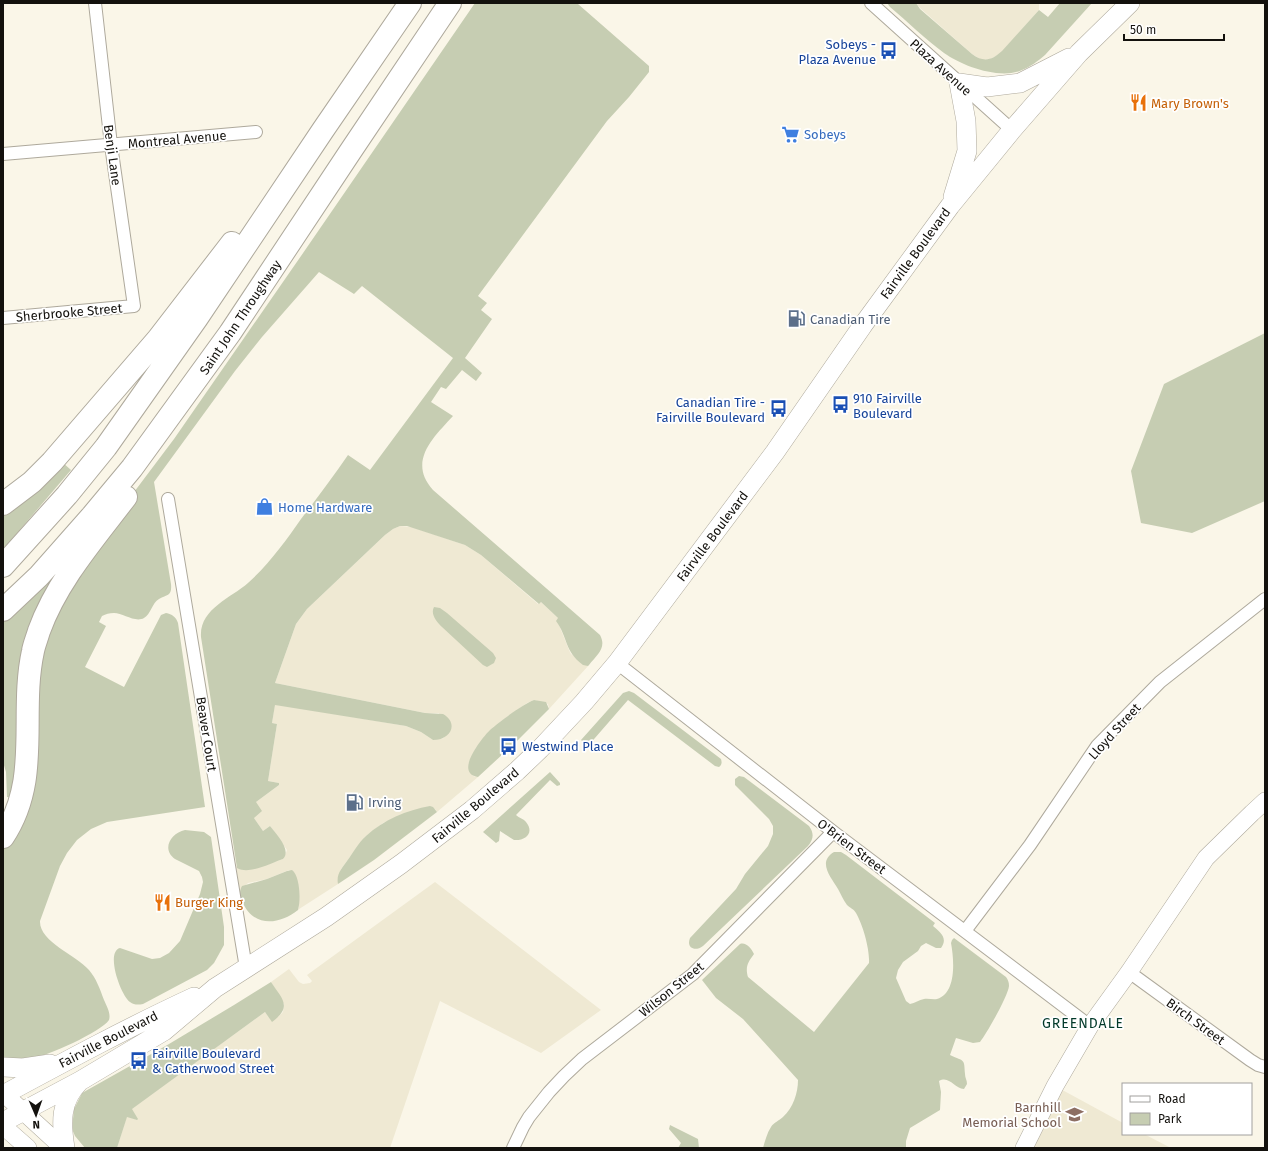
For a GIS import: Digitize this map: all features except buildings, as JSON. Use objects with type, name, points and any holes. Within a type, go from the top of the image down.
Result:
[{"type":"highway","points":[[3,566],[67,495],[106,447],[197,318],[410,3]]},
{"type":"highway","name":"Saint John Throughway","points":[[3,610],[39,576],[132,468],[230,334],[450,3]]},
{"type":"highway","points":[[3,504],[32,482],[52,462],[153,345],[214,264],[323,130]]},
{"type":"highway","points":[[3,837],[16,814],[26,781],[28,757],[27,726],[29,676],[33,650],[43,622],[56,594],[73,567],[144,473],[230,334]]},
{"type":"main road","name":"Fairville Boulevard","points":[[3,1122],[80,1081],[164,1031],[215,988],[369,887],[401,864],[472,810],[540,749],[584,702],[617,663],[775,452],[863,325],[950,206],[1012,130],[1079,53],[1130,3]]},
{"type":"main road","points":[[950,206],[967,150],[966,120],[960,83],[987,87],[1020,83],[1079,53]]},
{"type":"main road","points":[[1024,1148],[1054,1086],[1090,1026],[1129,972],[1206,858],[1265,801]]},
{"type":"main road","name":"Fairville Boulevard","points":[[3,1094],[152,1016],[215,988]]},
{"type":"main road","points":[[3,1067],[23,1068],[41,1066],[71,1058]]},
{"type":"main road","points":[[64,1148],[62,1122],[63,1112],[70,1093],[80,1081]]},
{"type":"main road","points":[[3,1094],[64,1148]]},
{"type":"main road","points":[[3,1126],[28,1148]]},
{"type":"street","name":"Benji Lane","points":[[95,3],[111,145],[134,306]]},
{"type":"street","name":"Plaza Avenue","points":[[871,3],[1012,130]]},
{"type":"street","name":"Montreal Avenue","points":[[3,154],[256,132]]},
{"type":"street","name":"Sherbrooke Street","points":[[3,318],[134,306]]},
{"type":"street","name":"Beaver Court","points":[[168,499],[246,968]]},
{"type":"street","name":"Lloyd Street","points":[[965,931],[1030,845],[1097,746],[1160,682],[1265,599]]},
{"type":"street","name":"O'Brien Street","points":[[617,663],[833,832],[1090,1026]]},
{"type":"street","name":"Wilson Street","points":[[512,1148],[530,1117],[564,1076],[582,1059],[693,974],[833,832]]},
{"type":"street","name":"Birch Street","points":[[1129,972],[1250,1060],[1265,1067]]},
{"type":"shaded area","points":[[916,3],[1039,3],[1039,10],[1003,51],[990,59],[984,60],[972,54]]},
{"type":"shaded area","points":[[400,526],[412,527],[465,545],[481,555],[538,604],[541,602],[558,618],[559,625],[571,654],[588,666],[589,665],[549,709],[548,704],[534,700],[527,703],[500,722],[476,748],[470,760],[469,763],[473,776],[478,777],[437,812],[435,809],[394,818],[383,823],[365,837],[341,869],[338,884],[296,911],[299,908],[297,879],[289,870],[267,879],[248,883],[240,890],[240,893],[236,866],[242,870],[249,870],[283,859],[287,850],[270,826],[263,831],[254,818],[256,802],[279,785],[279,783],[268,781],[277,724],[272,723],[275,704],[406,726],[421,732],[433,740],[444,738],[439,713],[425,713],[275,683],[296,624],[307,609],[385,535]]},
{"type":"shaded area","points":[[435,882],[601,1010],[541,1053],[440,1001],[390,1148],[117,1148],[127,1116],[137,1120],[131,1109],[265,1012],[272,1021],[283,1012],[284,1004],[271,982],[289,969],[299,982],[303,984],[310,983],[312,981],[307,975]]},
{"type":"shaded area","name":"Barnhill Memorial School","points":[[1055,1086],[1122,1122],[1122,1135],[1146,1135],[1171,1148],[1024,1148]]},
{"type":"green space","points":[[475,3],[578,3],[649,66],[649,72],[607,121],[478,296],[487,303],[481,310],[492,319],[465,358],[482,373],[476,381],[462,370],[446,389],[441,387],[431,402],[453,416],[431,441],[423,459],[422,469],[433,490],[600,635],[602,640],[602,648],[588,666],[583,665],[577,660],[569,649],[563,633],[556,621],[558,618],[541,602],[539,604],[481,555],[465,545],[407,526],[400,526],[393,529],[307,609],[296,624],[275,683],[425,713],[443,714],[451,722],[451,730],[444,737],[433,740],[421,732],[406,726],[275,705],[272,723],[277,724],[268,781],[279,783],[279,785],[256,802],[262,811],[254,818],[263,831],[270,826],[282,842],[286,851],[283,859],[260,868],[242,870],[237,868],[201,637],[205,619],[217,605],[256,576],[270,560],[348,455],[370,470],[453,358],[362,286],[354,294],[319,272],[262,337],[235,371],[154,482],[171,584],[170,593],[159,599],[144,618],[133,619],[114,613],[102,616],[99,622],[106,626],[85,667],[124,687],[161,615],[166,613],[175,617],[178,623],[205,807],[107,822],[91,829],[77,840],[67,853],[60,866],[40,921],[41,929],[45,935],[59,948],[83,964],[89,970],[98,984],[108,1010],[109,1020],[96,1031],[85,1037],[39,1057],[28,1060],[3,1059],[3,847],[48,625],[113,520],[174,439]]},
{"type":"green space","points":[[887,3],[916,3],[920,9],[972,54],[980,59],[988,59],[995,57],[1002,51],[1039,10],[1048,17],[1060,3],[1092,3],[1040,59],[1031,66],[1022,70],[1013,73],[1003,73],[971,67],[952,58],[930,42]]},
{"type":"green space","points":[[1265,333],[1265,501],[1192,533],[1141,523],[1131,471],[1164,384]]},
{"type":"green space","points":[[62,462],[71,470],[3,549],[3,511]]},
{"type":"green space","points":[[54,568],[61,574],[45,600],[16,798],[7,797],[6,772],[3,762],[3,618]]},
{"type":"green space","points":[[434,607],[440,608],[447,613],[493,653],[496,658],[494,663],[487,667],[483,665],[442,627],[433,615]]},
{"type":"green space","points":[[629,691],[634,693],[721,759],[721,765],[719,767],[715,766],[628,700],[588,746],[581,740],[623,693]]},
{"type":"green space","points":[[534,700],[546,702],[549,709],[478,777],[472,775],[468,769],[471,757],[478,744],[487,733],[511,714]]},
{"type":"green space","points":[[550,772],[560,783],[560,785],[557,786],[550,780],[516,815],[525,821],[529,826],[528,836],[522,839],[514,840],[500,831],[499,841],[496,843],[483,832]]},
{"type":"green space","points":[[739,776],[744,777],[809,826],[812,831],[812,838],[808,846],[703,946],[694,949],[690,947],[690,938],[736,889],[745,874],[768,846],[773,834],[773,826],[769,819],[735,785],[735,779]]},
{"type":"green space","points":[[430,806],[437,812],[374,860],[338,884],[338,877],[341,869],[360,842],[373,830],[396,816]]},
{"type":"green space","points":[[185,830],[204,832],[211,837],[224,927],[224,945],[214,963],[207,970],[143,1004],[138,1005],[130,1002],[123,992],[116,974],[114,957],[116,951],[120,948],[152,959],[160,958],[169,953],[180,941],[200,894],[203,882],[199,871],[175,859],[169,851],[168,846],[172,838],[176,834]]},
{"type":"green space","points":[[834,852],[841,852],[846,855],[935,923],[933,926],[944,938],[941,948],[936,948],[926,943],[921,946],[918,951],[903,962],[898,970],[896,978],[906,1001],[910,1004],[924,999],[937,999],[943,996],[948,990],[953,975],[951,943],[954,938],[1006,977],[1009,982],[1008,991],[1001,1006],[980,1042],[973,1043],[956,1038],[950,1055],[963,1061],[964,1063],[967,1084],[964,1089],[946,1080],[939,1081],[941,1092],[940,1110],[910,1128],[906,1141],[906,1148],[763,1148],[767,1134],[771,1127],[787,1113],[792,1105],[796,1095],[798,1080],[743,1019],[716,998],[702,980],[740,944],[746,945],[754,954],[748,965],[748,977],[814,1032],[869,963],[867,945],[859,918],[854,910],[846,903],[827,870],[826,860]]},
{"type":"green space","points":[[292,870],[297,877],[299,888],[298,910],[283,919],[275,921],[260,920],[253,916],[247,910],[241,899],[240,892],[242,886]]},
{"type":"green space","points":[[271,982],[284,1002],[282,1011],[272,1022],[265,1012],[132,1109],[138,1119],[127,1117],[117,1148],[85,1148],[75,1136],[72,1129],[74,1109],[82,1093],[169,1044]]},
{"type":"green space","points":[[670,1125],[698,1139],[699,1148],[678,1148],[681,1143],[669,1129]]},
{"type":"place","name":"Sobeys - Plaza Avenue","points":[[889,51]]},
{"type":"place","name":"Mary Brown's","points":[[1138,103]]},
{"type":"place","name":"Sobeys","points":[[791,134]]},
{"type":"place","name":"Canadian Tire","points":[[797,319]]},
{"type":"place","name":"910 Fairville Boulevard","points":[[840,405]]},
{"type":"place","name":"Canadian Tire - Fairville Boulevard","points":[[778,409]]},
{"type":"place","name":"Home Hardware","points":[[265,507]]},
{"type":"place","name":"Westwind Place","points":[[509,746]]},
{"type":"place","name":"Irving","points":[[355,802]]},
{"type":"place","name":"Burger King","points":[[162,902]]},
{"type":"place","name":"Fairville Boulevard & Catherwood Street","points":[[139,1060]]},
{"type":"place","name":"Barnhill Memorial School","points":[[1074,1114]]},
{"type":"district","name":"GREENDALE","points":[[1083,1023]]}]
